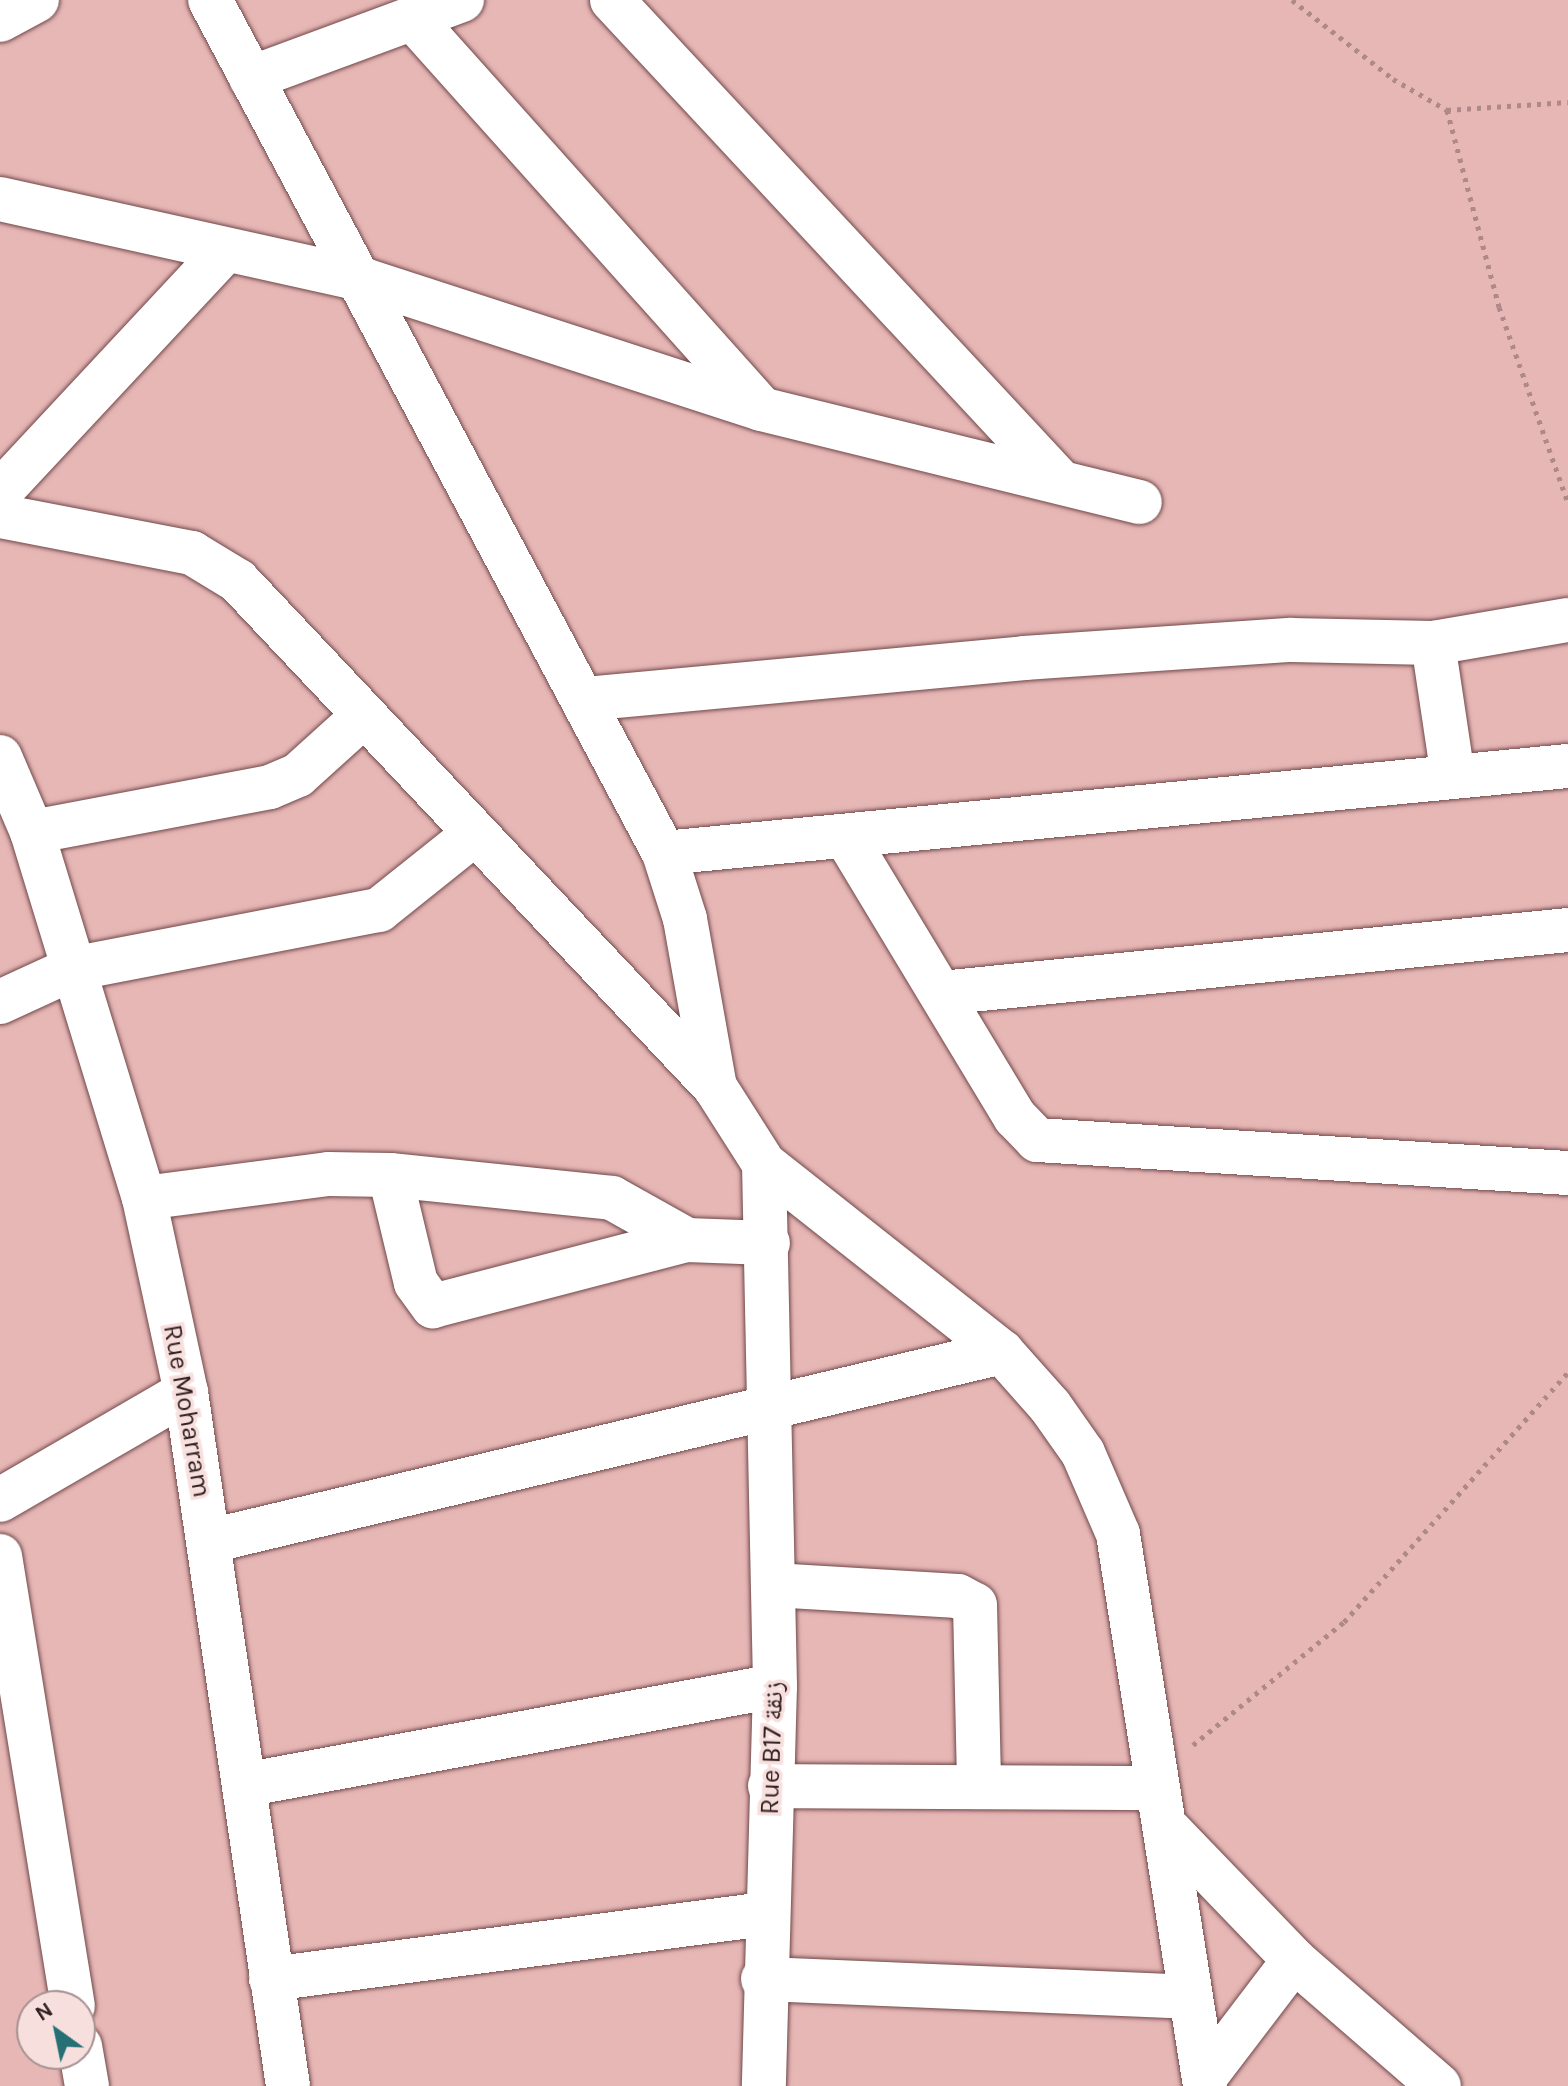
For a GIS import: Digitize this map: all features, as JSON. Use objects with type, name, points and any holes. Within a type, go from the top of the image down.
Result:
[{"type":"street","points":[[0,20],[37,0]]},
{"type":"street","points":[[210,0],[364,280],[664,853],[685,919],[715,1087]]},
{"type":"street","points":[[251,78],[462,0]]},
{"type":"street","points":[[612,0],[1057,478]]},
{"type":"street","points":[[413,19],[761,409]]},
{"type":"street","points":[[0,199],[364,280],[761,409],[1057,478],[1140,502]]},
{"type":"street","points":[[0,492],[225,251]]},
{"type":"street","points":[[0,516],[206,558],[238,581],[361,718],[715,1087],[764,1164],[1002,1352],[1083,1453],[1118,1534],[1156,1788],[1170,1831],[1190,1997],[1205,2081]]},
{"type":"street","points":[[584,699],[1071,654],[1291,640],[1433,643],[1568,620]]},
{"type":"street","points":[[1433,643],[1453,777]]},
{"type":"street","points":[[32,832],[270,787],[298,775],[361,718]]},
{"type":"street","name":"Rue Moharram","points":[[0,757],[32,832],[144,1198],[186,1392],[288,2086]]},
{"type":"street","points":[[664,853],[1568,766]]},
{"type":"street","points":[[0,1002],[72,969],[359,917],[408,892],[473,835]]},
{"type":"street","points":[[846,837],[1015,1117],[1044,1142],[1568,1173]]},
{"type":"street","points":[[941,993],[1568,930]]},
{"type":"street","name":"Rue B17 زنقة","points":[[764,1164],[775,1686],[763,1979],[764,2086]]},
{"type":"street","points":[[144,1198],[328,1174],[390,1175],[612,1198],[687,1240]]},
{"type":"street","points":[[390,1175],[416,1283],[433,1306],[687,1240],[768,1243]]},
{"type":"street","points":[[210,1541],[771,1411],[1002,1352]]},
{"type":"street","points":[[0,1500],[186,1392]]},
{"type":"street","points":[[0,1556],[14,1743],[69,1990]]},
{"type":"street","points":[[773,1585],[958,1596],[975,1605],[979,1787]]},
{"type":"street","points":[[244,1785],[775,1686]]},
{"type":"street","points":[[770,1786],[1156,1788]]},
{"type":"street","points":[[1170,1831],[1294,1960],[1439,2086]]},
{"type":"street","points":[[271,1979],[765,1914]]},
{"type":"street","points":[[1205,2081],[1294,1960]]},
{"type":"street","points":[[763,1979],[1190,1997]]},
{"type":"path","points":[[1292,0],[1393,79],[1447,110],[1568,102]]},
{"type":"path","points":[[1447,110],[1499,307],[1568,503]]},
{"type":"path","points":[[1156,1788],[1208,1729],[1344,1622],[1568,1372]]}]
